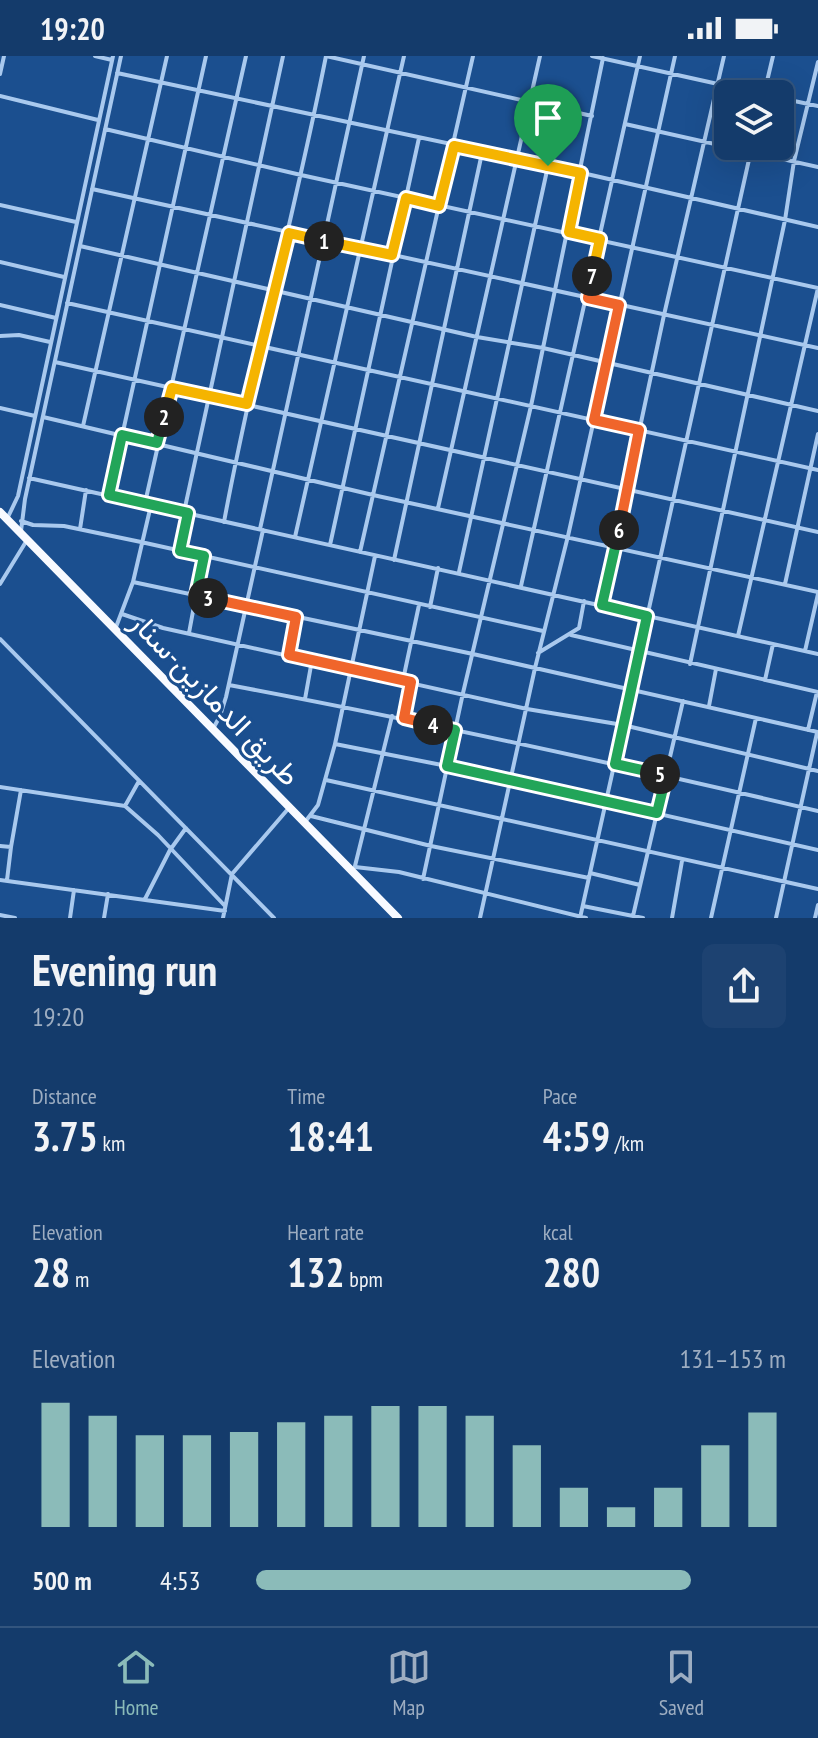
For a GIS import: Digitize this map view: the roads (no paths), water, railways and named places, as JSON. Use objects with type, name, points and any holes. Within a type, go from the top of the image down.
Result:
[{"type":"highway","name":"طريق الدمازين-سنار","points":[[0,512],[290,807],[308,819],[398,918]]},
{"type":"street","points":[[0,74],[4,56]]},
{"type":"street","points":[[7,520],[18,496],[113,58],[95,56]]},
{"type":"street","points":[[0,584],[24,537],[21,521],[29,478],[121,56]]},
{"type":"street","points":[[83,426],[167,56]]},
{"type":"street","points":[[109,495],[206,56]]},
{"type":"street","points":[[115,629],[133,582],[157,443],[246,56]]},
{"type":"street","points":[[180,551],[220,337],[283,56]]},
{"type":"street","points":[[224,522],[247,404],[289,233],[326,56],[592,116]]},
{"type":"street","points":[[212,729],[220,716],[229,685],[284,413],[364,56]]},
{"type":"street","points":[[295,537],[404,56]]},
{"type":"street","points":[[360,552],[473,56]]},
{"type":"street","points":[[438,508],[540,56]]},
{"type":"street","points":[[592,56],[714,83]]},
{"type":"street","points":[[521,586],[640,56]]},
{"type":"street","points":[[480,918],[675,56]]},
{"type":"street","points":[[717,80],[724,56]]},
{"type":"street","points":[[767,80],[773,56]]},
{"type":"street","points":[[423,879],[463,693],[531,406],[603,58]]},
{"type":"street","points":[[690,664],[785,220],[794,161],[818,62]]},
{"type":"street","points":[[117,73],[517,158],[645,190],[818,227]]},
{"type":"street","points":[[602,605],[714,93]]},
{"type":"street","points":[[0,96],[98,120]]},
{"type":"street","points":[[794,101],[818,106]]},
{"type":"street","points":[[625,124],[714,143]]},
{"type":"street","points":[[105,129],[439,206],[818,288],[738,636]]},
{"type":"street","points":[[330,545],[419,138]]},
{"type":"street","points":[[394,560],[482,153]]},
{"type":"street","points":[[392,716],[354,870],[399,872],[582,918],[749,160]]},
{"type":"street","points":[[790,160],[818,167]]},
{"type":"street","points":[[459,572],[548,166]]},
{"type":"street","points":[[92,189],[818,348]]},
{"type":"street","points":[[0,205],[76,222]]},
{"type":"street","points":[[80,246],[818,411]]},
{"type":"street","points":[[0,262],[64,277]]},
{"type":"street","points":[[67,303],[818,470]]},
{"type":"street","points":[[0,305],[56,318]]},
{"type":"street","points":[[0,336],[19,335],[50,342]]},
{"type":"street","points":[[55,362],[818,532]]},
{"type":"street","points":[[0,408],[35,416]]},
{"type":"street","points":[[43,417],[373,495],[616,546],[818,593],[805,651]]},
{"type":"street","points":[[785,584],[818,434]]},
{"type":"street","points":[[29,478],[818,654]]},
{"type":"street","points":[[80,529],[86,490]]},
{"type":"street","points":[[21,521],[80,529],[544,631]]},
{"type":"street","points":[[189,633],[204,556]]},
{"type":"street","points":[[375,556],[326,780],[308,819],[366,829],[431,846],[640,885]]},
{"type":"street","points":[[430,607],[438,568]]},
{"type":"street","points":[[133,582],[818,732],[776,918]]},
{"type":"street","points":[[538,653],[579,628],[584,601]]},
{"type":"street","points":[[403,680],[419,605]]},
{"type":"street","points":[[122,614],[189,633],[527,709],[623,725],[818,771]]},
{"type":"street","points":[[289,655],[296,617]]},
{"type":"street","points":[[571,635],[817,692],[808,730]]},
{"type":"street","points":[[0,639],[274,918]]},
{"type":"street","points":[[765,680],[773,644]]},
{"type":"street","points":[[305,699],[312,660]]},
{"type":"street","points":[[709,707],[716,669]]},
{"type":"street","points":[[404,718],[411,682]]},
{"type":"street","points":[[229,685],[404,718],[818,811]]},
{"type":"street","points":[[633,916],[683,701]]},
{"type":"street","points":[[711,918],[756,718]]},
{"type":"street","points":[[335,744],[447,766],[818,850]]},
{"type":"street","points":[[326,780],[818,889]]},
{"type":"street","points":[[125,806],[139,781]]},
{"type":"street","points":[[0,787],[125,806],[225,908]]},
{"type":"street","points":[[7,880],[21,790]]},
{"type":"street","points":[[223,918],[232,874],[290,807]]},
{"type":"street","points":[[145,899],[170,850],[186,828]]},
{"type":"street","points":[[0,846],[11,847]]},
{"type":"street","points":[[672,918],[682,860]]},
{"type":"street","points":[[0,880],[225,908]]},
{"type":"street","points":[[70,918],[74,890]]},
{"type":"street","points":[[104,918],[108,894]]},
{"type":"street","points":[[815,918],[818,905]]},
{"type":"street","points":[[583,906],[643,918]]},
{"type":"street","points":[[0,915],[15,918]]}]
